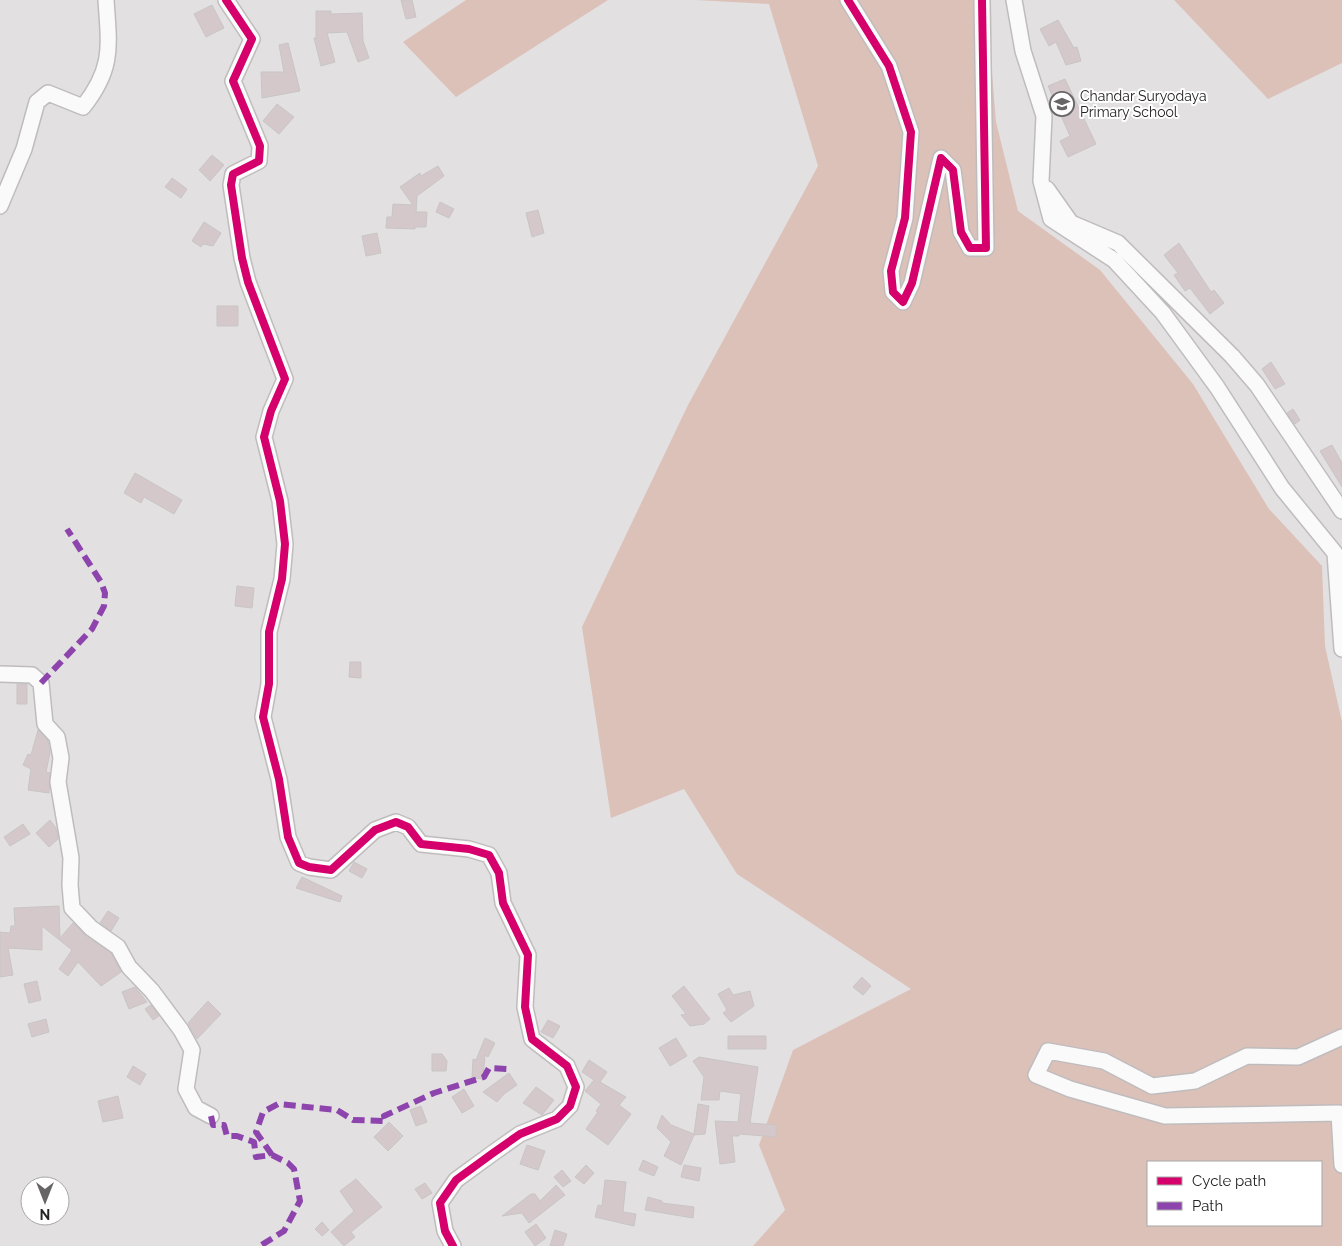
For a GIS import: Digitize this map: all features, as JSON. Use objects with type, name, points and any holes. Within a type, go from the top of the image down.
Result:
[{"type":"street","points":[[0,206],[24,149],[37,102],[48,93],[83,107],[97,89],[109,54],[106,0]]},
{"type":"street","points":[[226,0],[252,39],[234,81],[260,146],[259,161],[233,174],[231,185],[242,258],[248,282],[284,379],[271,410],[264,437],[280,501],[284,544],[282,579],[269,632],[269,684],[263,717],[279,779],[288,837],[299,863],[331,870],[375,830],[396,822],[408,827],[421,844],[469,849],[489,855],[499,873],[503,903],[528,955],[525,1007],[532,1038],[567,1066],[576,1087],[570,1106],[557,1119],[520,1134],[456,1180],[440,1203],[445,1232],[453,1246]]},
{"type":"street","points":[[848,0],[889,66],[911,132],[905,218],[891,271],[892,292],[903,302],[912,283],[941,158],[953,170],[961,232],[970,248],[986,248],[982,0]]},
{"type":"street","points":[[1014,0],[1023,51],[1044,116],[1041,181],[1050,219],[1114,260],[1163,314],[1217,387],[1282,488],[1335,554],[1342,649]]},
{"type":"street","points":[[1041,181],[1071,223],[1118,243],[1232,356],[1257,385],[1342,511]]},
{"type":"street","points":[[0,674],[32,675],[41,683],[45,724],[58,737],[60,758],[58,782],[71,858],[70,885],[72,908],[91,928],[118,946],[129,967],[181,1030],[192,1050],[186,1089],[196,1108],[211,1116]]},
{"type":"street","points":[[1342,1036],[1298,1057],[1247,1056],[1195,1081],[1152,1086],[1104,1061],[1048,1051],[1036,1075],[1070,1089],[1165,1116],[1339,1113],[1342,1165]]},
{"type":"shaded area","points":[[466,0],[608,0],[456,97],[403,42]]},
{"type":"shaded area","points":[[696,0],[986,0],[996,122],[1018,211],[1100,270],[1193,384],[1269,509],[1322,566],[1325,646],[1342,722],[1342,1246],[753,1246],[785,1210],[759,1145],[793,1050],[911,989],[737,874],[684,789],[611,818],[582,627],[688,405],[818,166],[769,4]]},
{"type":"shaded area","points":[[1174,0],[1342,0],[1342,63],[1268,99]]},
{"type":"building","points":[[401,0],[412,0],[416,17],[406,19]]},
{"type":"building","points":[[212,5],[224,28],[206,37],[194,14]]},
{"type":"building","points":[[316,11],[331,11],[331,14],[362,13],[363,41],[369,58],[358,62],[347,32],[327,33],[335,62],[321,66],[314,38],[316,38]]},
{"type":"building","points":[[1058,20],[1074,48],[1077,47],[1081,61],[1066,65],[1056,42],[1049,46],[1040,29]]},
{"type":"building","points":[[288,43],[300,91],[262,98],[261,72],[284,72],[279,45]]},
{"type":"building","points":[[1065,79],[1096,144],[1068,157],[1060,141],[1070,136],[1048,86]]},
{"type":"building","points":[[277,104],[294,117],[279,134],[263,121]]},
{"type":"building","points":[[212,155],[224,165],[210,181],[199,170]]},
{"type":"building","points":[[438,166],[444,176],[417,196],[416,212],[427,212],[426,227],[415,227],[415,229],[386,228],[387,217],[392,217],[393,204],[413,205],[400,187],[420,173],[421,176]]},
{"type":"building","points":[[172,178],[187,189],[181,198],[165,187]]},
{"type":"building","points":[[440,202],[454,209],[449,218],[436,212]]},
{"type":"building","points":[[538,210],[544,233],[532,237],[526,213]]},
{"type":"building","points":[[204,222],[221,233],[213,246],[203,244],[201,247],[192,241]]},
{"type":"building","points":[[377,233],[381,253],[366,256],[362,236]]},
{"type":"building","points":[[1179,243],[1211,292],[1214,290],[1224,303],[1210,314],[1190,288],[1185,291],[1174,275],[1178,273],[1164,255]]},
{"type":"building","points":[[217,306],[238,306],[238,326],[217,326]]},
{"type":"building","points":[[1271,362],[1285,384],[1275,389],[1262,369]]},
{"type":"building","points":[[1293,409],[1300,420],[1295,424],[1287,413]]},
{"type":"building","points":[[1332,445],[1342,463],[1342,487],[1320,451]]},
{"type":"building","points":[[135,473],[182,500],[174,514],[144,497],[141,503],[124,493]]},
{"type":"building","points":[[237,586],[254,588],[252,608],[235,606]]},
{"type":"building","points":[[350,662],[361,662],[361,678],[349,677]]},
{"type":"building","points":[[17,684],[27,684],[27,704],[17,704]]},
{"type":"building","points":[[38,730],[48,741],[50,753],[46,772],[50,773],[49,793],[28,790],[31,769],[23,765],[28,754],[31,755]]},
{"type":"building","points":[[50,820],[56,828],[58,839],[49,847],[36,833]]},
{"type":"building","points":[[23,824],[30,834],[10,846],[4,837]]},
{"type":"building","points":[[354,862],[367,869],[362,878],[349,871]]},
{"type":"building","points":[[302,877],[342,896],[340,902],[296,888]]},
{"type":"building","points":[[59,906],[60,938],[73,923],[86,936],[111,953],[121,972],[101,986],[78,962],[68,976],[59,969],[72,950],[42,926],[42,950],[8,948],[13,975],[0,977],[0,932],[10,933],[11,926],[15,926],[14,908]]},
{"type":"building","points":[[108,911],[119,918],[111,931],[100,923]]},
{"type":"building","points":[[862,977],[871,986],[863,995],[853,987]]},
{"type":"building","points":[[37,981],[41,1000],[29,1003],[24,984]]},
{"type":"building","points":[[684,986],[710,1019],[704,1024],[690,1026],[681,1015],[686,1014],[672,996]]},
{"type":"building","points":[[135,987],[147,1002],[129,1009],[122,992]]},
{"type":"building","points":[[729,988],[733,995],[750,991],[754,1006],[731,1022],[723,1013],[727,1010],[718,994]]},
{"type":"building","points":[[208,1001],[221,1014],[197,1039],[188,1023]]},
{"type":"building","points":[[151,1005],[159,1016],[153,1020],[145,1009]]},
{"type":"building","points":[[46,1019],[49,1032],[32,1037],[28,1024]]},
{"type":"building","points":[[548,1020],[560,1026],[553,1038],[541,1032]]},
{"type":"building","points":[[728,1036],[766,1036],[766,1049],[728,1049]]},
{"type":"building","points":[[485,1038],[495,1043],[488,1057],[485,1055],[483,1079],[472,1078],[473,1059],[476,1060]]},
{"type":"building","points":[[676,1038],[687,1056],[670,1066],[659,1048]]},
{"type":"building","points":[[432,1054],[442,1054],[447,1061],[446,1071],[432,1071]]},
{"type":"building","points":[[699,1057],[758,1067],[750,1123],[776,1125],[776,1137],[739,1134],[739,1136],[732,1136],[735,1162],[720,1164],[715,1121],[738,1122],[741,1094],[720,1091],[719,1100],[701,1100],[704,1077],[693,1061]]},
{"type":"building","points":[[589,1060],[607,1072],[600,1082],[626,1097],[619,1105],[631,1114],[608,1145],[586,1129],[598,1112],[596,1111],[601,1104],[585,1091],[594,1080],[582,1072]]},
{"type":"building","points":[[133,1066],[146,1074],[140,1085],[127,1077]]},
{"type":"building","points":[[509,1073],[517,1085],[504,1094],[497,1102],[483,1092]]},
{"type":"building","points":[[536,1087],[554,1100],[542,1115],[523,1103]]},
{"type":"building","points":[[464,1089],[474,1106],[462,1113],[452,1097]]},
{"type":"building","points":[[118,1096],[123,1118],[103,1122],[98,1101]]},
{"type":"building","points":[[698,1104],[709,1106],[705,1134],[694,1135],[681,1165],[664,1156],[671,1142],[657,1128],[662,1115],[671,1125],[694,1134]]},
{"type":"building","points":[[421,1106],[427,1122],[416,1126],[410,1110]]},
{"type":"building","points":[[389,1122],[403,1136],[388,1151],[374,1137]]},
{"type":"building","points":[[527,1145],[545,1151],[538,1170],[520,1164]]},
{"type":"building","points":[[643,1160],[658,1167],[654,1176],[639,1170]]},
{"type":"building","points":[[586,1165],[594,1173],[584,1184],[575,1177]]},
{"type":"building","points":[[684,1165],[701,1168],[699,1181],[681,1177]]},
{"type":"building","points":[[562,1170],[571,1181],[563,1187],[554,1177]]},
{"type":"building","points":[[356,1179],[382,1207],[351,1232],[355,1237],[344,1246],[331,1232],[354,1211],[340,1191]]},
{"type":"building","points":[[605,1180],[626,1182],[623,1212],[636,1214],[634,1226],[595,1217],[598,1205],[602,1206]]},
{"type":"building","points":[[425,1183],[432,1193],[422,1199],[415,1189]]},
{"type":"building","points":[[556,1185],[565,1195],[529,1223],[522,1213],[502,1216],[531,1194],[535,1194],[540,1201]]},
{"type":"building","points":[[648,1197],[662,1201],[662,1203],[694,1207],[693,1218],[645,1210]]},
{"type":"building","points":[[322,1222],[329,1230],[322,1236],[315,1229]]},
{"type":"building","points":[[536,1224],[546,1238],[535,1246],[525,1232]]},
{"type":"building","points":[[555,1230],[567,1234],[563,1246],[550,1246]]},
{"type":"marked path","points":[[41,683],[92,629],[104,606],[105,593],[101,582],[67,529]]},
{"type":"marked path","points":[[272,1155],[256,1132],[263,1112],[278,1104],[337,1110],[353,1120],[386,1121],[384,1116],[434,1093],[484,1077],[489,1068],[507,1069]]},
{"type":"marked path","points":[[211,1116],[213,1125],[224,1125],[227,1136],[237,1136],[254,1142],[256,1157],[272,1155],[288,1163],[294,1169],[300,1201],[284,1231],[260,1246]]},
{"type":"cycle path","points":[[226,0],[252,39],[233,81],[260,146],[259,161],[233,174],[231,185],[242,258],[248,282],[285,379],[271,411],[264,437],[280,501],[285,544],[282,579],[269,632],[269,684],[263,717],[279,779],[288,837],[299,863],[309,867],[331,870],[375,830],[396,822],[408,827],[421,844],[469,849],[489,855],[499,873],[503,903],[528,955],[525,1007],[532,1039],[567,1066],[576,1087],[570,1106],[557,1119],[520,1134],[456,1180],[440,1203],[445,1231],[453,1246]]},
{"type":"cycle path","points":[[848,0],[889,66],[911,132],[905,218],[891,271],[893,292],[903,302],[912,283],[941,158],[953,170],[961,232],[970,248],[986,248],[982,0]]},
{"type":"place","name":"Chandar Suryodaya Primary School","points":[[1062,104]]}]
